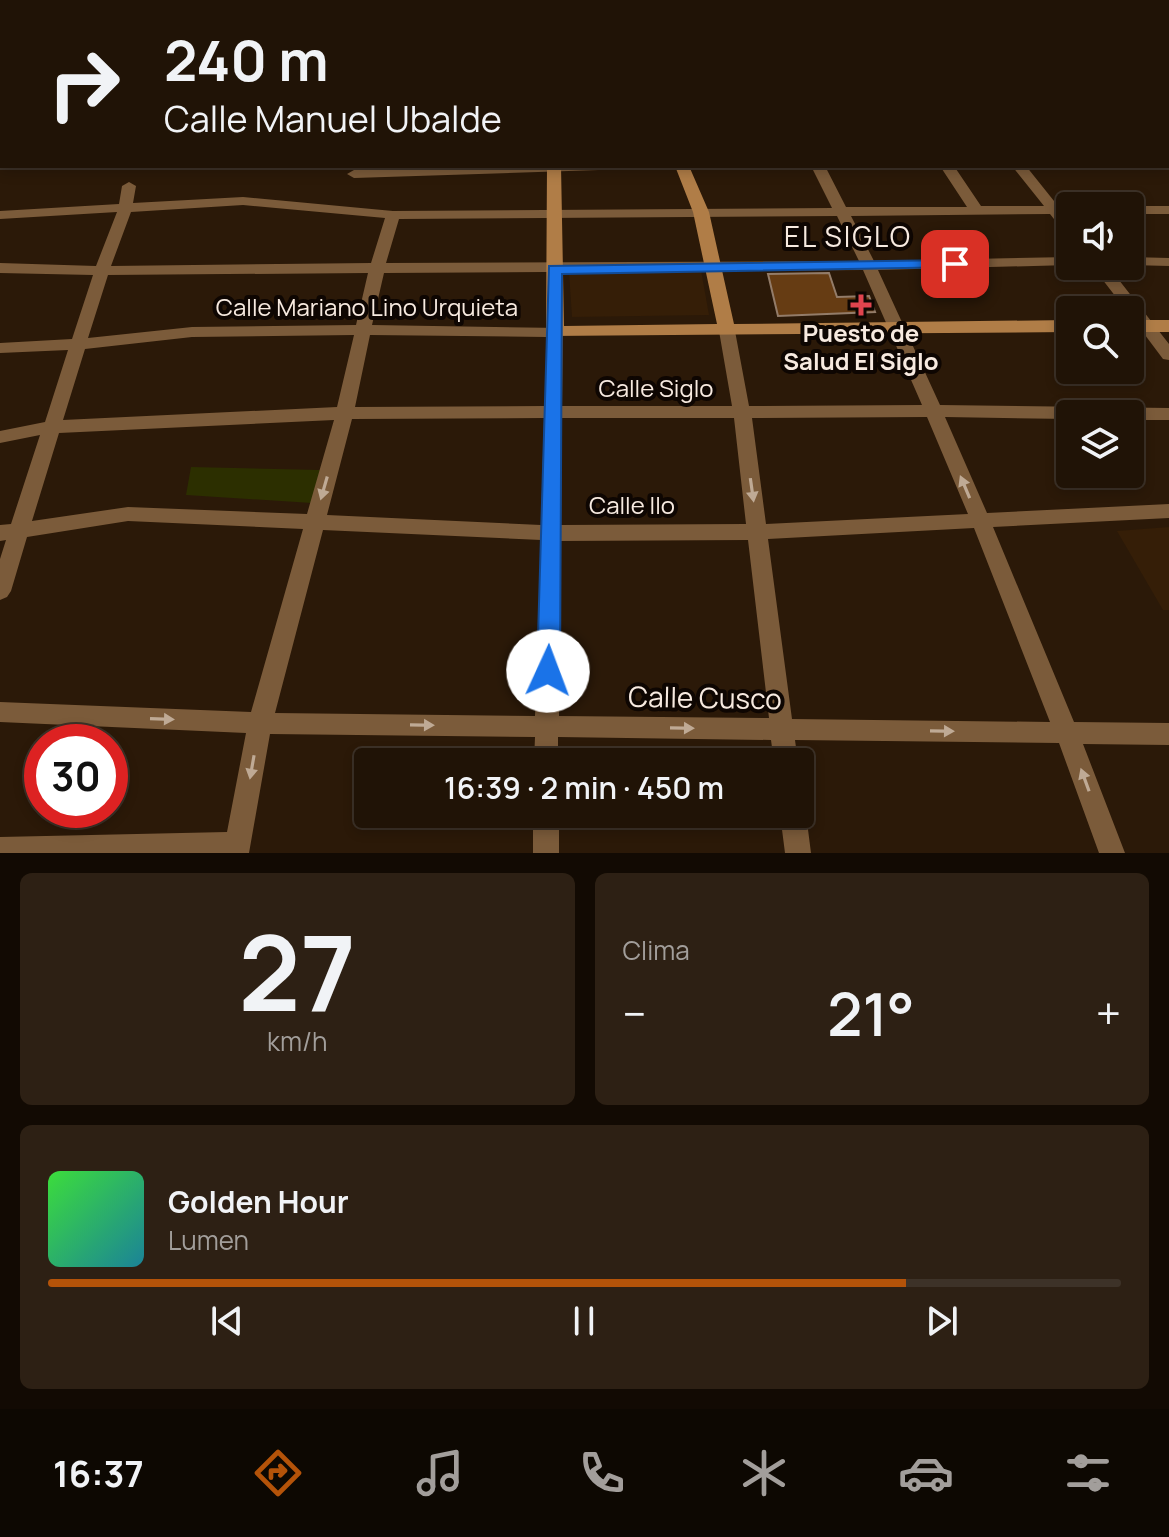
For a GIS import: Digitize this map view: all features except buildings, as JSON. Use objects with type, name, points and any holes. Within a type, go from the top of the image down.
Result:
[{"type":"main road","points":[[554,168],[555,332]]},
{"type":"main road","points":[[683,168],[701,212],[727,331]]},
{"type":"main road","name":"Calle Mariano Lino Urquieta","points":[[555,332],[1056,326]]},
{"type":"main road","points":[[1144,326],[1169,326]]},
{"type":"street","points":[[354,174],[525,168]]},
{"type":"street","points":[[819,168],[869,267],[981,523],[1068,733],[1112,853]]},
{"type":"street","points":[[948,168],[976,209]]},
{"type":"street","points":[[1020,168],[1056,214]]},
{"type":"street","points":[[0,591],[10,532],[51,427],[101,272],[126,206],[129,186]]},
{"type":"street","points":[[0,215],[243,201],[393,215],[1056,210]]},
{"type":"street","points":[[1144,210],[1169,210]]},
{"type":"street","points":[[0,850],[237,849],[260,723],[345,413],[377,268],[393,215]]},
{"type":"street","points":[[0,268],[101,272],[377,268],[555,270],[1056,261]]},
{"type":"street","points":[[1144,261],[1169,262]]},
{"type":"street","points":[[727,331],[742,413],[784,748]]},
{"type":"street","name":"Calle Mariano Lino Urquieta","points":[[0,348],[79,344],[192,332],[555,332]]},
{"type":"street","points":[[546,748],[555,332]]},
{"type":"street","points":[[1144,332],[1169,355]]},
{"type":"street","name":"Calle Siglo","points":[[0,437],[51,427],[345,413],[933,411],[1169,414]]},
{"type":"street","name":"Calle Ilo","points":[[10,532],[128,514],[553,533],[758,532],[1169,511]]},
{"type":"street","name":"Calle Cusco","points":[[0,712],[260,723],[1169,734]]},
{"type":"street","points":[[546,828],[546,853]]},
{"type":"street","points":[[795,828],[798,853]]},
{"type":"shaded area","points":[[701,270],[709,315],[572,317],[569,272]]},
{"type":"shaded area","points":[[1169,527],[1169,610],[1163,610],[1117,531]]},
{"type":"green space","points":[[191,467],[320,470],[312,503],[186,495]]},
{"type":"place","name":"Puesto de Salud El Siglo","points":[[861,305]]},
{"type":"district","name":"EL SIGLO","points":[[848,237]]},
{"type":"route","points":[[548,671],[553,533],[555,270],[955,264]]}]
